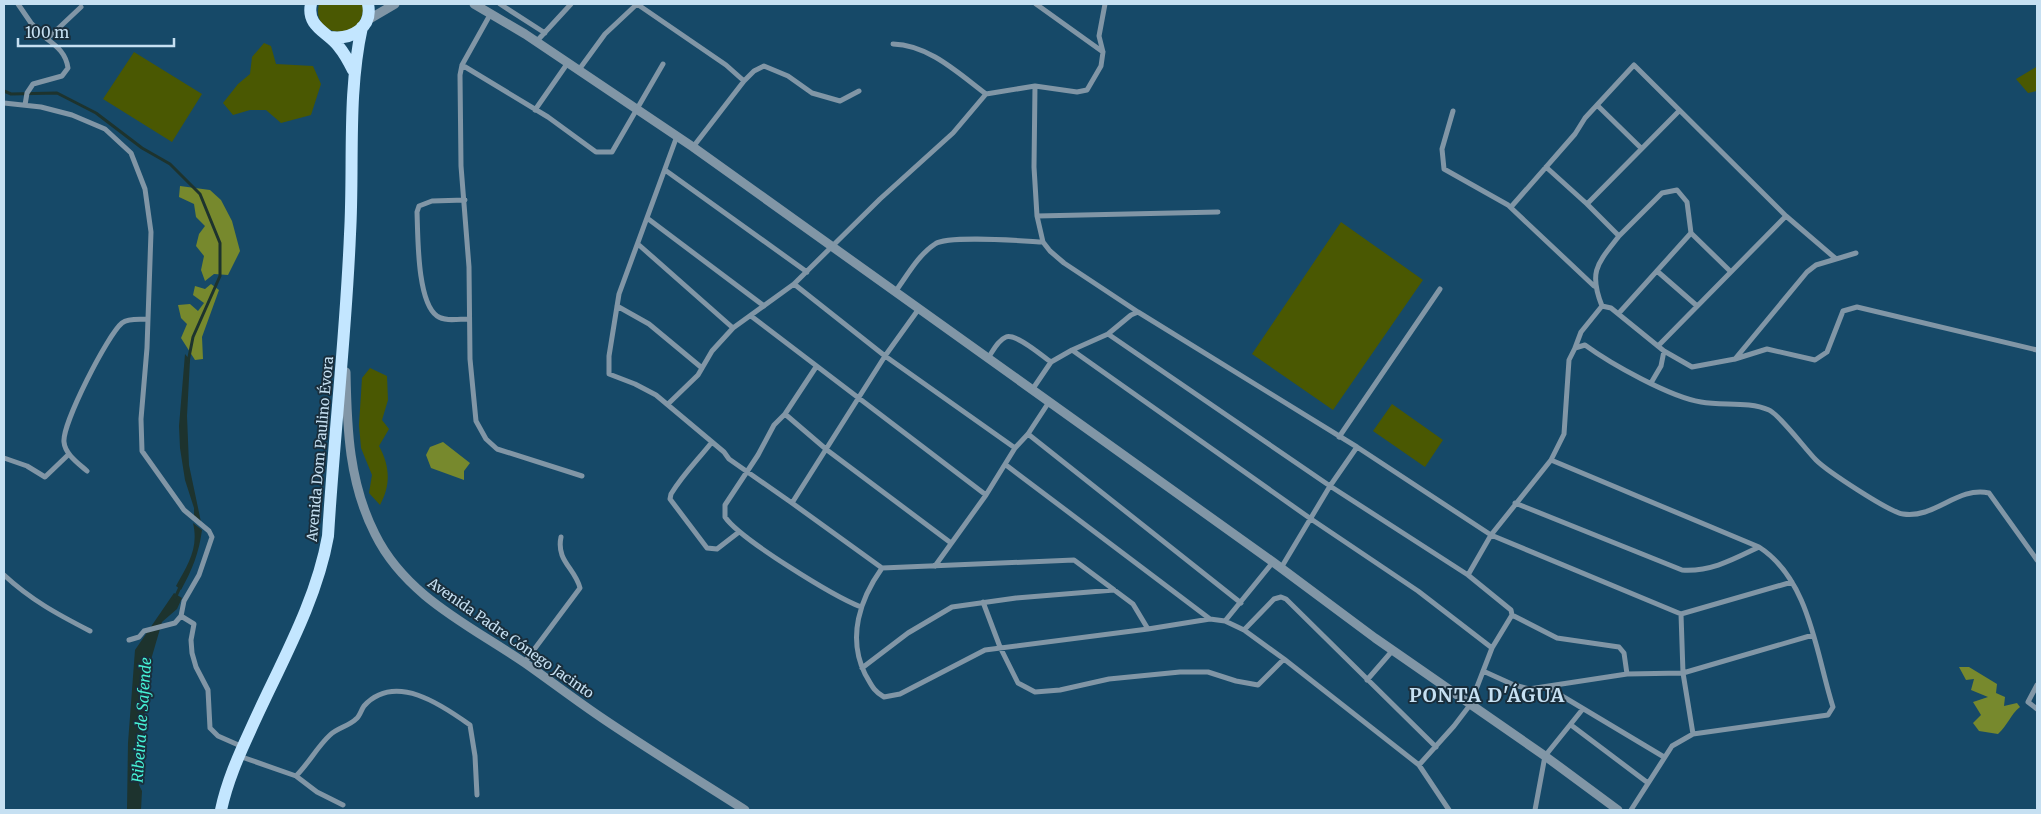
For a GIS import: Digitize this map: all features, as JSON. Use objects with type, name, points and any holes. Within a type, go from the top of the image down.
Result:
[{"type":"main road","points":[[311,4],[311,17],[315,26],[339,46],[353,70]]},
{"type":"main road","name":"Avenida Dom Paulino Évora","points":[[221,810],[227,783],[291,642],[323,564],[328,536],[346,332],[352,192],[353,70],[368,4]]},
{"type":"main road","points":[[330,37],[349,37],[364,24]]},
{"type":"street","points":[[18,4],[31,23],[47,39],[58,46],[67,58],[68,68],[62,76],[33,84],[27,93],[25,106]]},
{"type":"street","points":[[364,24],[395,4]]},
{"type":"street","points":[[474,4],[536,42],[693,147],[1618,810]]},
{"type":"street","points":[[500,4],[545,34]]},
{"type":"street","points":[[536,42],[571,4]]},
{"type":"street","points":[[577,71],[605,34],[637,4],[706,51],[744,81]]},
{"type":"street","points":[[1036,4],[1104,52]]},
{"type":"street","points":[[668,404],[698,375],[712,351],[733,328],[794,284],[807,272],[830,246],[953,133],[986,94],[1035,86],[1076,92],[1087,90],[1101,66],[1104,52],[1099,36],[1105,4]]},
{"type":"street","points":[[47,39],[81,6]]},
{"type":"street","points":[[490,13],[462,65],[460,74],[460,166],[469,267],[468,319],[476,420],[486,439],[497,449],[582,476]]},
{"type":"street","points":[[893,44],[908,44],[930,54],[986,94]]},
{"type":"street","points":[[535,110],[567,64]]},
{"type":"street","points":[[462,65],[535,110],[596,152],[604,153],[612,152],[664,64]]},
{"type":"street","points":[[1511,208],[1597,105],[1634,65],[1786,216],[1834,258]]},
{"type":"street","points":[[693,147],[744,81],[754,71],[764,66],[788,76],[812,93],[840,102],[859,91]]},
{"type":"street","points":[[1035,86],[1034,167],[1038,216],[1043,242],[1050,251],[1064,262],[1138,312],[1357,447],[1491,536],[1681,614],[1792,582]]},
{"type":"street","points":[[4,103],[41,107],[80,118],[104,129],[131,153],[145,189],[151,232],[148,319],[141,419],[142,451],[184,510],[207,529],[212,537],[199,575],[184,601],[182,616],[175,623],[144,631],[139,637],[129,640]]},
{"type":"street","points":[[1597,105],[1641,148]]},
{"type":"street","points":[[1587,204],[1679,110]]},
{"type":"street","points":[[1452,111],[1442,150],[1444,169],[1511,208],[1594,286],[1602,306]]},
{"type":"street","points":[[676,136],[648,218],[625,274],[609,356],[609,374],[635,384],[668,404],[729,459],[882,568],[1074,560],[1133,604],[1148,629]]},
{"type":"street","points":[[1546,167],[1619,236]]},
{"type":"street","points":[[665,170],[807,272]]},
{"type":"street","points":[[1594,286],[1598,263],[1619,236],[1662,194],[1677,190],[1688,202],[1691,233],[1730,271]]},
{"type":"street","points":[[464,200],[425,203],[419,206],[417,212],[422,285],[432,312],[443,319],[468,319]]},
{"type":"street","points":[[1038,216],[1218,212]]},
{"type":"street","points":[[1658,346],[1696,305],[1786,216]]},
{"type":"street","points":[[648,218],[764,306]]},
{"type":"street","points":[[1619,313],[1691,233]]},
{"type":"street","points":[[895,292],[926,250],[937,242],[952,240],[1043,242]]},
{"type":"street","points":[[638,245],[733,328]]},
{"type":"street","points":[[1735,359],[1806,272],[1834,258],[1856,253]]},
{"type":"street","points":[[1657,271],[1696,305]]},
{"type":"street","points":[[794,284],[885,356],[1015,448]]},
{"type":"street","points":[[1339,437],[1440,289]]},
{"type":"street","points":[[618,306],[650,324],[702,368]]},
{"type":"street","points":[[1602,306],[1611,308],[1619,313],[1664,351],[1692,367],[1735,359],[1767,349],[1815,360],[1827,352],[1843,311],[1857,308],[2037,350]]},
{"type":"street","points":[[1468,575],[1491,536],[1515,503],[1551,460],[1564,434],[1569,360],[1581,332],[1602,306]]},
{"type":"street","points":[[792,503],[885,356],[918,310]]},
{"type":"street","points":[[1032,390],[1051,362],[1072,350],[1108,334],[1130,315],[1138,312]]},
{"type":"street","points":[[751,316],[858,400],[986,495]]},
{"type":"street","points":[[87,471],[69,454],[63,439],[67,425],[82,390],[116,330],[127,320],[148,319]]},
{"type":"street","name":"Avenida Padre Cónego Jacinto","points":[[346,332],[347,432],[361,501],[376,536],[412,585],[436,605],[524,663],[606,721],[745,810]]},
{"type":"street","points":[[1108,334],[1330,486],[1468,575],[1511,610],[1512,615],[1557,638],[1619,647],[1624,653],[1626,674]]},
{"type":"street","points":[[988,358],[1000,341],[1008,336],[1015,336],[1051,362]]},
{"type":"street","points":[[1575,348],[1586,345],[1651,383],[1701,402],[1723,402],[1770,410],[1817,461],[1866,495],[1902,514],[1928,511],[1958,495],[1977,490],[1989,493],[2037,560]]},
{"type":"street","points":[[1072,350],[1311,519],[1418,591],[1492,648]]},
{"type":"street","points":[[1651,383],[1661,366],[1664,351]]},
{"type":"street","points":[[816,367],[785,414],[774,425],[758,455],[746,470],[725,505],[725,517],[739,532],[808,578],[861,607]]},
{"type":"street","points":[[934,566],[986,495],[1015,448],[1028,434],[1049,402]]},
{"type":"street","points":[[785,414],[827,450],[951,543]]},
{"type":"street","points":[[1028,434],[1241,603]]},
{"type":"street","points":[[712,442],[697,461],[689,467],[671,494],[670,499],[707,548],[717,549],[739,532]]},
{"type":"street","points":[[1281,568],[1330,486],[1357,447]]},
{"type":"street","points":[[4,458],[27,466],[45,477],[69,454]]},
{"type":"street","points":[[1551,460],[1759,547],[1774,557],[1792,582],[1808,617],[1832,707],[1832,712],[1828,715],[1693,734],[1672,746],[1631,810]]},
{"type":"street","points":[[1006,465],[1210,619]]},
{"type":"street","points":[[1515,503],[1682,570],[1697,571],[1713,567],[1759,547]]},
{"type":"street","points":[[524,663],[580,588],[561,555],[559,547],[562,537]]},
{"type":"street","points":[[1225,621],[1273,562]]},
{"type":"street","points":[[882,568],[870,586],[861,607],[857,624],[857,655],[874,692],[884,697],[890,697],[985,650],[1210,619],[1225,621],[1244,630],[1284,659],[1419,765],[1449,810]]},
{"type":"street","points":[[4,575],[18,590],[50,611],[90,630]]},
{"type":"street","points":[[862,668],[908,633],[952,608],[983,602],[1114,590]]},
{"type":"street","points":[[1244,630],[1274,598],[1281,597],[1286,599],[1436,747]]},
{"type":"street","points":[[983,602],[1000,647],[1018,683],[1035,692],[1060,690],[1109,679],[1180,672],[1208,672],[1236,681],[1258,685],[1284,659]]},
{"type":"street","points":[[1681,614],[1683,673],[1693,734]]},
{"type":"street","points":[[1419,765],[1470,705],[1492,648],[1512,615]]},
{"type":"street","points":[[182,616],[194,624],[191,640],[192,653],[196,667],[208,690],[210,728],[241,752],[296,776],[316,792],[343,806]]},
{"type":"street","points":[[1484,671],[1514,686],[1528,689],[1626,674],[1683,673],[1813,635]]},
{"type":"street","points":[[1367,680],[1393,650]]},
{"type":"street","points":[[1546,686],[1582,710],[1664,757]]},
{"type":"street","points":[[2037,686],[2028,702],[2037,709]]},
{"type":"street","points":[[296,776],[331,734],[357,719],[364,706],[380,695],[399,692],[418,694],[440,704],[470,725],[475,756],[477,795]]},
{"type":"street","points":[[1535,810],[1545,756],[1582,710]]},
{"type":"street","points":[[1571,725],[1648,783]]},
{"type":"green space","points":[[319,4],[363,4],[362,17],[356,26],[348,31],[339,32],[322,24],[318,15]]},
{"type":"green space","points":[[264,43],[271,46],[276,64],[313,66],[321,84],[311,115],[281,123],[266,110],[250,110],[233,115],[223,103],[238,84],[250,74],[252,57]]},
{"type":"green space","points":[[134,52],[202,94],[172,142],[103,99]]},
{"type":"green space","points":[[2036,67],[2037,91],[2028,93],[2016,79]]},
{"type":"green space","points":[[180,186],[210,190],[221,200],[232,221],[240,251],[228,275],[214,274],[205,281],[201,270],[204,256],[196,246],[199,234],[205,226],[196,217],[194,204],[179,197]]},
{"type":"green space","points":[[1341,222],[1423,280],[1333,410],[1252,354]]},
{"type":"green space","points":[[211,284],[219,290],[202,337],[203,359],[195,360],[181,338],[187,324],[181,318],[178,305],[190,304],[198,311],[204,303],[193,295],[195,286],[205,289]]},
{"type":"green space","points":[[370,368],[387,376],[388,400],[382,420],[389,429],[379,446],[383,453],[388,476],[384,498],[380,505],[369,493],[372,475],[361,448],[359,425],[362,378]]},
{"type":"green space","points":[[1392,404],[1443,440],[1425,467],[1373,431]]},
{"type":"green space","points":[[443,442],[470,463],[464,471],[464,480],[431,468],[426,455],[430,447]]},
{"type":"green space","points":[[1959,667],[1969,667],[1997,684],[1996,693],[2005,697],[2004,706],[2017,703],[2020,707],[1998,734],[1979,731],[1973,723],[1981,715],[1973,702],[1988,697],[1971,690],[1974,679],[1966,680]]},
{"type":"water","points":[[185,354],[190,360],[187,416],[189,465],[201,522],[194,519],[194,508],[185,480],[180,448],[179,426]]},
{"type":"water","points":[[193,523],[202,530],[201,538],[194,561],[181,590],[176,586],[191,556],[195,540]]},
{"type":"water","points":[[174,593],[182,598],[177,609],[162,622],[148,670],[139,785],[142,791],[141,810],[127,810],[128,743],[135,650]]},
{"type":"waterway","name":"Ribeira de Safende","points":[[4,91],[11,94],[57,93],[96,113],[142,148],[170,164],[200,194],[220,243],[220,276],[193,337],[188,362]]},
{"type":"waterway","name":"Ribeira de Safende","points":[[175,598],[181,585]]},
{"type":"district","name":"PONTA D'ÁGUA","points":[[1487,695]]}]
